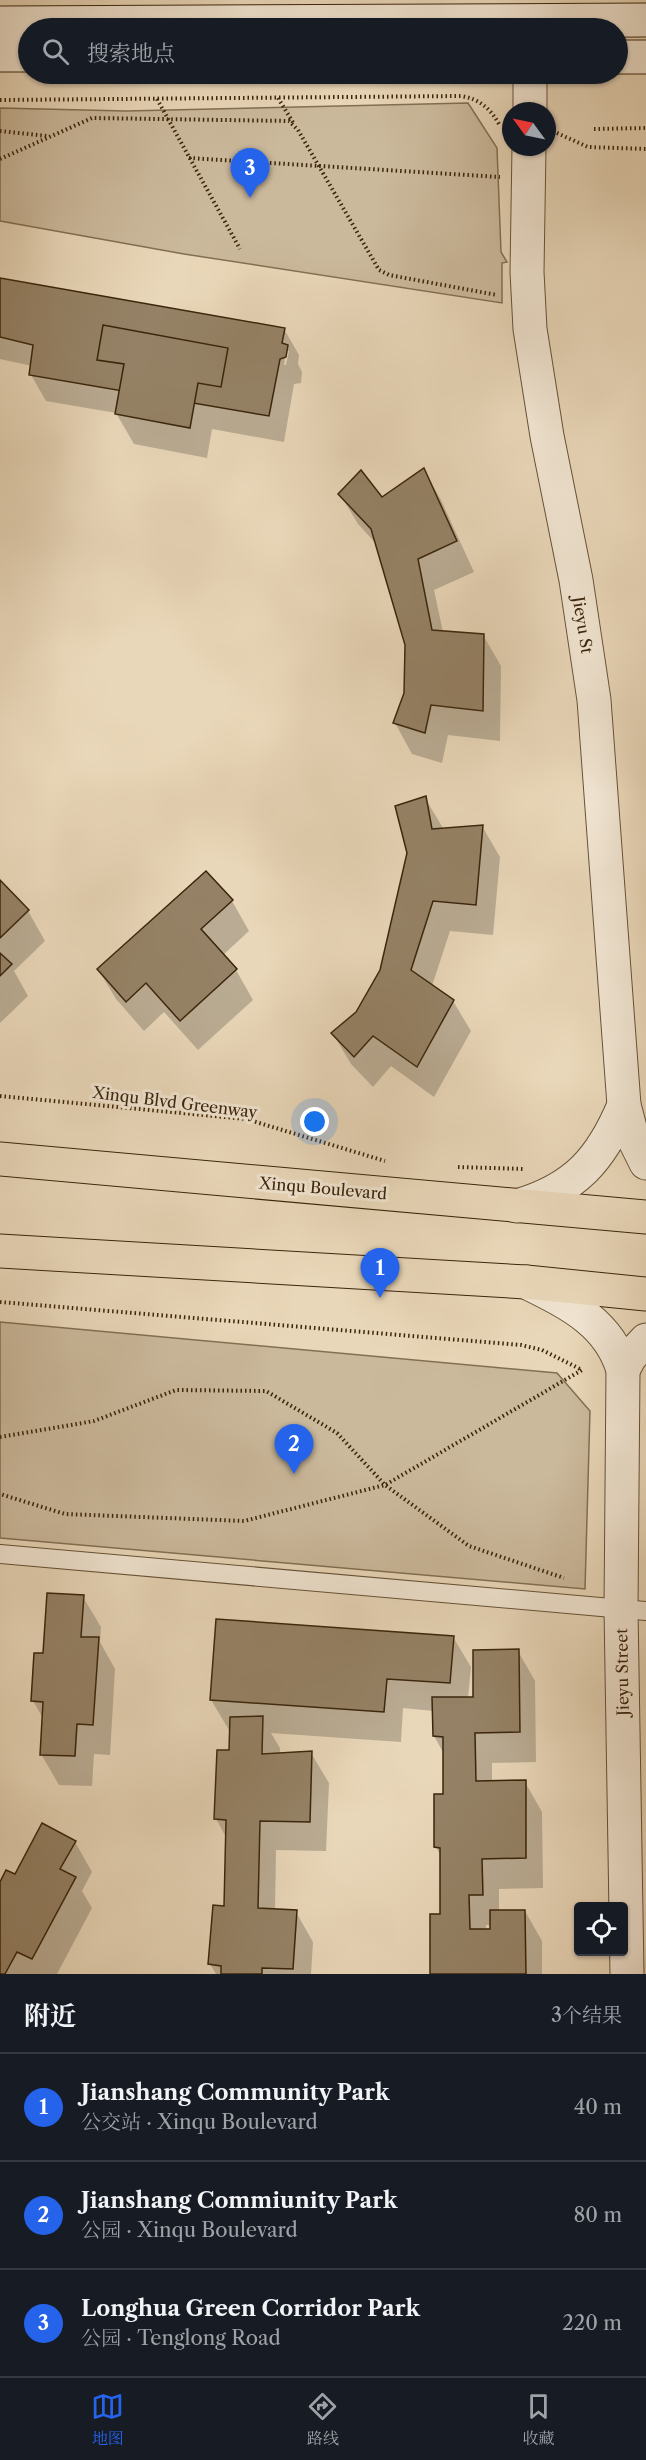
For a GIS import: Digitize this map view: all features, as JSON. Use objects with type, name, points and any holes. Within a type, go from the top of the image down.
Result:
[{"type":"main road","name":"Xinqu Boulevard","points":[[0,1159],[646,1217]]},
{"type":"main road","points":[[0,1251],[526,1282],[646,1294]]},
{"type":"street","points":[[369,18],[516,16],[581,18]]},
{"type":"street","points":[[628,19],[646,20]]},
{"type":"street","points":[[0,23],[18,23]]},
{"type":"street","points":[[0,55],[18,55]]},
{"type":"street","points":[[628,57],[646,57]]},
{"type":"street","points":[[530,84],[530,102]]},
{"type":"street","name":"Jieyu St","points":[[540,156],[527,272],[530,329],[543,414],[576,580],[594,700],[624,1105],[632,1135],[646,1163]]},
{"type":"street","points":[[518,1206],[543,1198],[578,1177],[612,1134],[624,1105]]},
{"type":"street","name":"Jieyu Street","points":[[526,1282],[584,1314],[615,1346],[623,1370],[634,1610],[627,1974]]},
{"type":"street","points":[[623,1370],[630,1357],[646,1340]]},
{"type":"lane","points":[[0,1554],[634,1610]]},
{"type":"path","points":[[0,100],[461,96],[474,98],[487,107],[500,126]]},
{"type":"path","points":[[278,98],[376,266],[383,273],[507,297]]},
{"type":"path","points":[[158,99],[240,249]]},
{"type":"path","points":[[0,159],[92,118],[282,120],[294,124]]},
{"type":"path","points":[[594,129],[646,128]]},
{"type":"path","points":[[0,131],[49,136]]},
{"type":"path","points":[[556,141],[588,147],[646,149]]},
{"type":"path","points":[[189,158],[505,178]]},
{"type":"path","name":"Xinqu Blvd Greenway","points":[[0,1096],[246,1119],[386,1161]]},
{"type":"path","points":[[452,1166],[530,1169]]},
{"type":"path","points":[[0,1302],[520,1345],[552,1354],[582,1370],[385,1485],[244,1521],[65,1514],[0,1494]]},
{"type":"path","points":[[0,1437],[94,1421],[176,1390],[266,1391],[337,1433],[385,1485],[469,1546],[565,1578]]},
{"type":"shaded area","points":[[468,103],[497,148],[501,252],[507,262],[502,263],[502,303],[184,254],[0,221],[0,108],[126,111]]},
{"type":"shaded area","points":[[0,1322],[557,1373],[590,1411],[585,1589],[0,1538]]},
{"type":"building","points":[[0,278],[285,328],[282,343],[288,345],[286,357],[280,359],[269,416],[29,375],[33,345],[0,337]]},
{"type":"building","points":[[103,325],[228,348],[221,387],[198,383],[190,428],[115,414],[124,364],[97,360]]},
{"type":"building","points":[[424,468],[457,541],[418,559],[432,630],[484,634],[483,711],[431,705],[425,733],[393,723],[404,693],[405,645],[371,529],[338,494],[361,470],[382,497]]},
{"type":"building","points":[[426,796],[432,829],[483,825],[476,905],[433,901],[411,970],[454,1000],[417,1067],[373,1036],[354,1057],[331,1033],[356,1012],[380,970],[407,853],[395,806]]},
{"type":"building","points":[[206,871],[233,900],[201,929],[237,969],[180,1021],[146,983],[126,1002],[97,969]]},
{"type":"building","points":[[0,880],[29,910],[0,938]]},
{"type":"building","points":[[0,953],[12,964],[0,976]]},
{"type":"building","points":[[47,1593],[84,1595],[81,1637],[99,1637],[93,1725],[77,1724],[75,1756],[40,1755],[43,1702],[31,1701],[34,1653],[43,1653]]},
{"type":"building","points":[[216,1619],[454,1636],[450,1683],[387,1679],[384,1712],[210,1700]]},
{"type":"building","points":[[519,1649],[520,1732],[475,1733],[476,1781],[526,1780],[526,1858],[482,1859],[483,1895],[469,1895],[470,1929],[490,1929],[490,1910],[525,1910],[526,1974],[430,1974],[430,1914],[440,1914],[440,1848],[434,1847],[434,1794],[443,1794],[443,1737],[433,1736],[432,1697],[473,1697],[473,1650]]},
{"type":"building","points":[[263,1716],[262,1754],[312,1751],[310,1822],[260,1821],[258,1908],[297,1910],[293,1969],[262,1968],[262,1974],[221,1974],[221,1966],[208,1964],[213,1905],[224,1906],[226,1820],[214,1819],[217,1750],[229,1750],[230,1717]]},
{"type":"building","points":[[42,1823],[76,1841],[60,1869],[76,1877],[32,1959],[17,1952],[5,1974],[0,1974],[0,1882],[6,1870],[15,1874]]},
{"type":"place","name":"Longhua Green Corridor Park","points":[[250,198]]},
{"type":"place","name":"Jianshang Community Park","points":[[380,1298]]},
{"type":"place","name":"Jianshang Commiunity Park","points":[[294,1474]]}]
